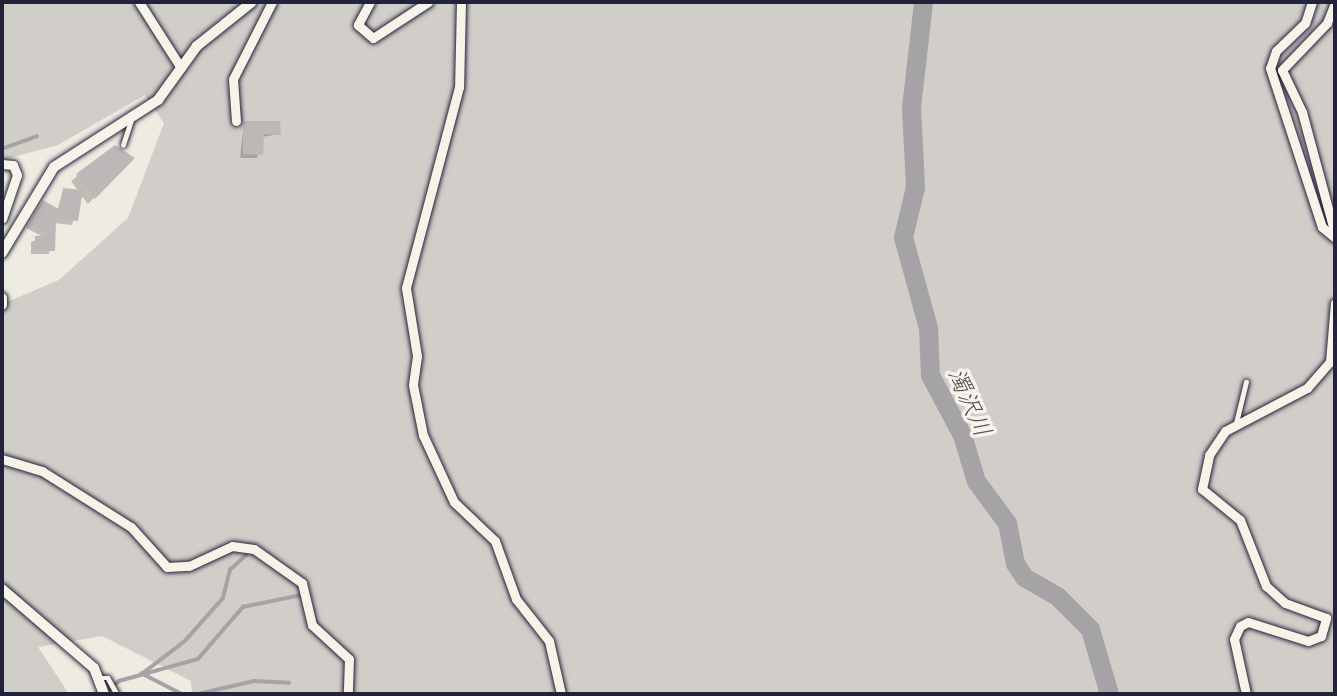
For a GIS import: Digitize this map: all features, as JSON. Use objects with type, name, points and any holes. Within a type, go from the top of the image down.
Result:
[{"type":"street","points":[[139,2],[181,68]]},
{"type":"street","points":[[2,253],[3,236],[54,167],[168,91],[197,46],[252,2]]},
{"type":"street","points":[[236,121],[233,79],[272,2]]},
{"type":"street","points":[[370,2],[358,25],[373,38],[428,2]]},
{"type":"street","points":[[461,2],[458,87],[406,288],[417,356],[413,385],[424,435],[454,502],[495,541],[516,599],[549,642],[561,694]]},
{"type":"street","points":[[1312,2],[1305,23],[1276,51],[1270,68],[1322,227],[1335,236]]},
{"type":"street","points":[[1335,3],[1326,23],[1282,70],[1302,112],[1335,236]]},
{"type":"street","points":[[2,164],[13,165],[17,175],[2,219]]},
{"type":"street","points":[[2,298],[2,305]]},
{"type":"street","points":[[1246,694],[1234,639],[1240,626],[1248,622],[1308,641],[1321,636],[1326,618],[1285,603],[1266,586],[1240,520],[1202,489],[1213,445],[1236,423],[1307,388],[1330,362],[1335,303]]},
{"type":"street","points":[[2,459],[42,471],[131,527],[167,567],[190,566],[232,546],[254,549],[302,583],[312,625],[349,659],[348,694]]},
{"type":"street","points":[[2,589],[100,678],[104,694]]},
{"type":"lane","points":[[122,145],[131,117]]},
{"type":"lane","points":[[1236,423],[1246,382]]},
{"type":"lane","points":[[100,678],[108,678],[117,694]]},
{"type":"shaded area","points":[[2,2],[1335,2],[1335,694],[192,694],[191,681],[102,636],[38,647],[69,694],[2,694],[2,304],[59,280],[128,218],[164,123],[145,95],[58,145],[2,160]]},
{"type":"building","points":[[243,121],[280,121],[281,135],[264,134],[263,155],[243,154]]},
{"type":"building","points":[[115,145],[135,158],[95,199],[76,174]]},
{"type":"building","points":[[63,188],[83,190],[78,221],[56,219],[55,251],[35,251],[35,236],[51,235],[29,224],[43,200],[60,210]]},
{"type":"waterway","name":"濁沢川","points":[[923,2],[911,107],[915,187],[903,237],[928,328],[930,375],[962,435],[976,481],[1007,523],[1015,563],[1024,577],[1058,597],[1090,629],[1109,694]]},
{"type":"waterway","points":[[2,149],[37,136]]},
{"type":"waterway","points":[[181,694],[142,674],[185,641],[223,598],[230,570],[247,554]]},
{"type":"waterway","points":[[106,692],[119,681],[198,659],[243,607],[301,595]]},
{"type":"waterway","points":[[198,694],[254,681],[289,683]]}]
